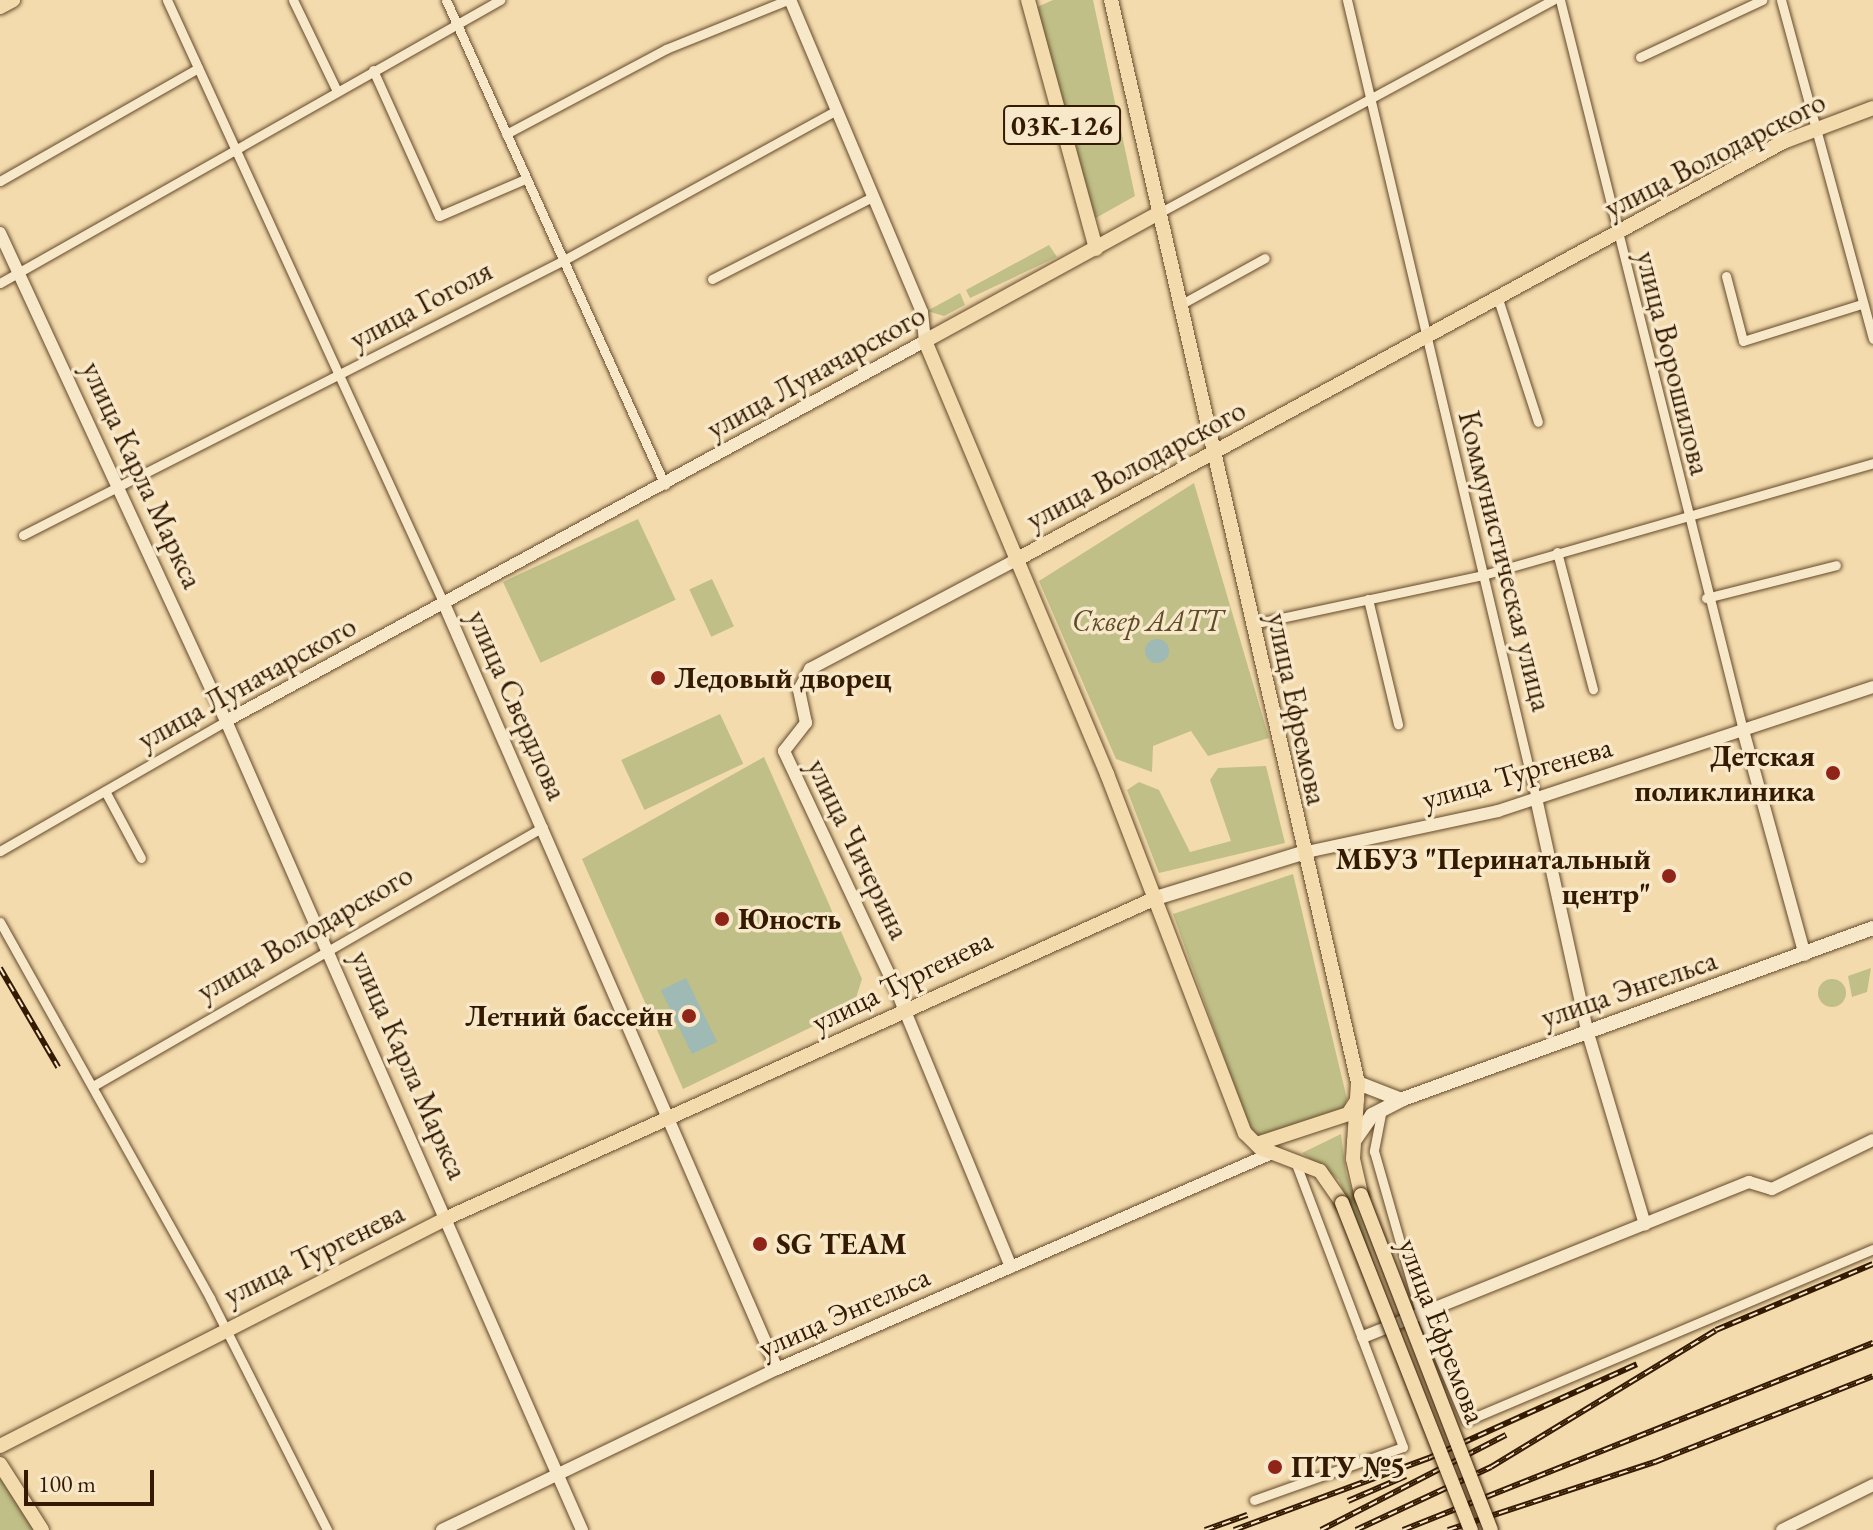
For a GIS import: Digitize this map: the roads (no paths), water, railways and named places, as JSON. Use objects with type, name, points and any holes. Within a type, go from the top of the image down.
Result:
[{"type":"main road","points":[[0,7],[13,0]]},
{"type":"main road","name":"03К-126","points":[[1030,0],[1096,249]]},
{"type":"main road","name":"улица Ефремова","points":[[1111,0],[1302,853],[1358,1084],[1354,1141],[1361,1195],[1491,1530]]},
{"type":"main road","name":"улица Володарского","points":[[1014,561],[1820,124],[1873,108]]},
{"type":"main road","name":"улица Луначарского","points":[[925,341],[1157,214]]},
{"type":"main road","points":[[925,341],[1156,898],[1249,1138],[1275,1144],[1348,1114],[1358,1084],[1403,1099]]},
{"type":"main road","name":"улица Тургенева","points":[[0,1446],[224,1328],[449,1217],[665,1120],[902,1008],[1156,898],[1302,853]]},
{"type":"main road","name":"улица Энгельса","points":[[1354,1141],[1372,1115],[1403,1099],[1873,928]]},
{"type":"main road","name":"улица Ефремова","points":[[1249,1138],[1324,1174],[1342,1203],[1471,1530]]},
{"type":"main road","points":[[0,1464],[42,1530]]},
{"type":"street","name":"улица Свердлова","points":[[167,0],[238,148],[445,606],[543,827],[665,1120],[777,1369]]},
{"type":"street","points":[[293,0],[337,91]]},
{"type":"street","points":[[446,0],[665,485]]},
{"type":"street","points":[[0,283],[456,22],[500,0]]},
{"type":"street","points":[[506,134],[652,56],[788,0],[922,312],[925,341]]},
{"type":"street","name":"Коммунистическая улица","points":[[1347,0],[1424,339],[1536,798],[1587,1030],[1645,1225]]},
{"type":"street","name":"улица Луначарского","points":[[1157,214],[1370,103],[1553,0]]},
{"type":"street","name":"улица Ворошилова","points":[[1560,0],[1613,236],[1684,513],[1805,955]]},
{"type":"street","points":[[1640,57],[1762,0]]},
{"type":"street","points":[[1781,0],[1820,124],[1873,339]]},
{"type":"street","points":[[0,181],[198,68]]},
{"type":"street","points":[[373,70],[439,216],[525,179]]},
{"type":"street","name":"улица Гоголя","points":[[23,535],[119,483],[340,376],[564,260],[837,110]]},
{"type":"street","points":[[712,279],[872,197]]},
{"type":"street","name":"улица Карла Маркса","points":[[0,233],[119,483],[449,1217],[582,1530]]},
{"type":"street","points":[[1178,306],[1265,258]]},
{"type":"street","points":[[1726,276],[1743,341],[1862,304]]},
{"type":"street","points":[[1498,299],[1538,422]]},
{"type":"street","name":"улица Луначарского","points":[[0,851],[226,721],[445,606],[925,341]]},
{"type":"street","points":[[1253,624],[1483,575],[1684,513],[1873,463]]},
{"type":"street","points":[[1557,552],[1593,689]]},
{"type":"street","name":"улица Володарского","points":[[801,679],[1014,561]]},
{"type":"street","points":[[1706,598],[1836,565]]},
{"type":"street","points":[[1368,599],[1398,724]]},
{"type":"street","name":"улица Чичерина","points":[[801,679],[806,723],[786,742],[788,766],[902,1008],[1011,1267]]},
{"type":"street","name":"улица Тургенева","points":[[1302,853],[1536,798],[1744,734],[1873,687]]},
{"type":"street","points":[[105,791],[141,858]]},
{"type":"street","name":"улица Володарского","points":[[93,1086],[543,827]]},
{"type":"street","points":[[0,922],[224,1328],[327,1530]]},
{"type":"street","name":"улица Ефремова","points":[[1403,1099],[1378,1118],[1372,1139],[1420,1313],[1458,1412],[1474,1422],[1873,1249]]},
{"type":"street","points":[[1249,1138],[1240,1164],[1289,1166],[1312,1204]]},
{"type":"street","points":[[1363,1337],[1749,1182],[1772,1189],[1873,1140]]},
{"type":"street","points":[[1254,1500],[1403,1447],[1300,1170],[1279,1155]]},
{"type":"street","name":"улица Энгельса","points":[[442,1530],[557,1472],[777,1369],[1240,1164],[1279,1155]]},
{"type":"street","points":[[1782,1530],[1873,1485]]},
{"type":"water","points":[[1157,639],[1165,643],[1169,651],[1165,659],[1157,663],[1149,659],[1145,651],[1149,643]]},
{"type":"water","name":"Летний бассейн","points":[[686,978],[717,1042],[692,1054],[661,990]]},
{"type":"railway","points":[[0,968],[58,1067]]},
{"type":"railway","points":[[1356,1530],[1491,1467],[1716,1330],[1873,1264]]},
{"type":"railway","points":[[1403,1530],[1873,1343]]},
{"type":"railway","points":[[1234,1530],[1429,1458],[1637,1364]]},
{"type":"railway","points":[[1448,1530],[1655,1462],[1873,1376]]},
{"type":"railway","points":[[1321,1530],[1506,1435]]},
{"type":"railway","points":[[1348,1501],[1406,1476]]},
{"type":"railway","points":[[1205,1530],[1247,1515]]},
{"type":"place","name":"Ледовый дворец","points":[[658,678]]},
{"type":"place","name":"Детская поликлиника","points":[[1833,773]]},
{"type":"place","name":"МБУЗ \"Перинатальный центр\"","points":[[1669,876]]},
{"type":"place","name":"Юность","points":[[722,919]]},
{"type":"place","name":"Летний бассейн","points":[[689,1016]]},
{"type":"place","name":"SG TEAM","points":[[760,1244]]},
{"type":"place","name":"ПТУ №5","points":[[1275,1467]]},
{"type":"park label","name":"Сквер ААТТ","points":[[1147,621]]}]
